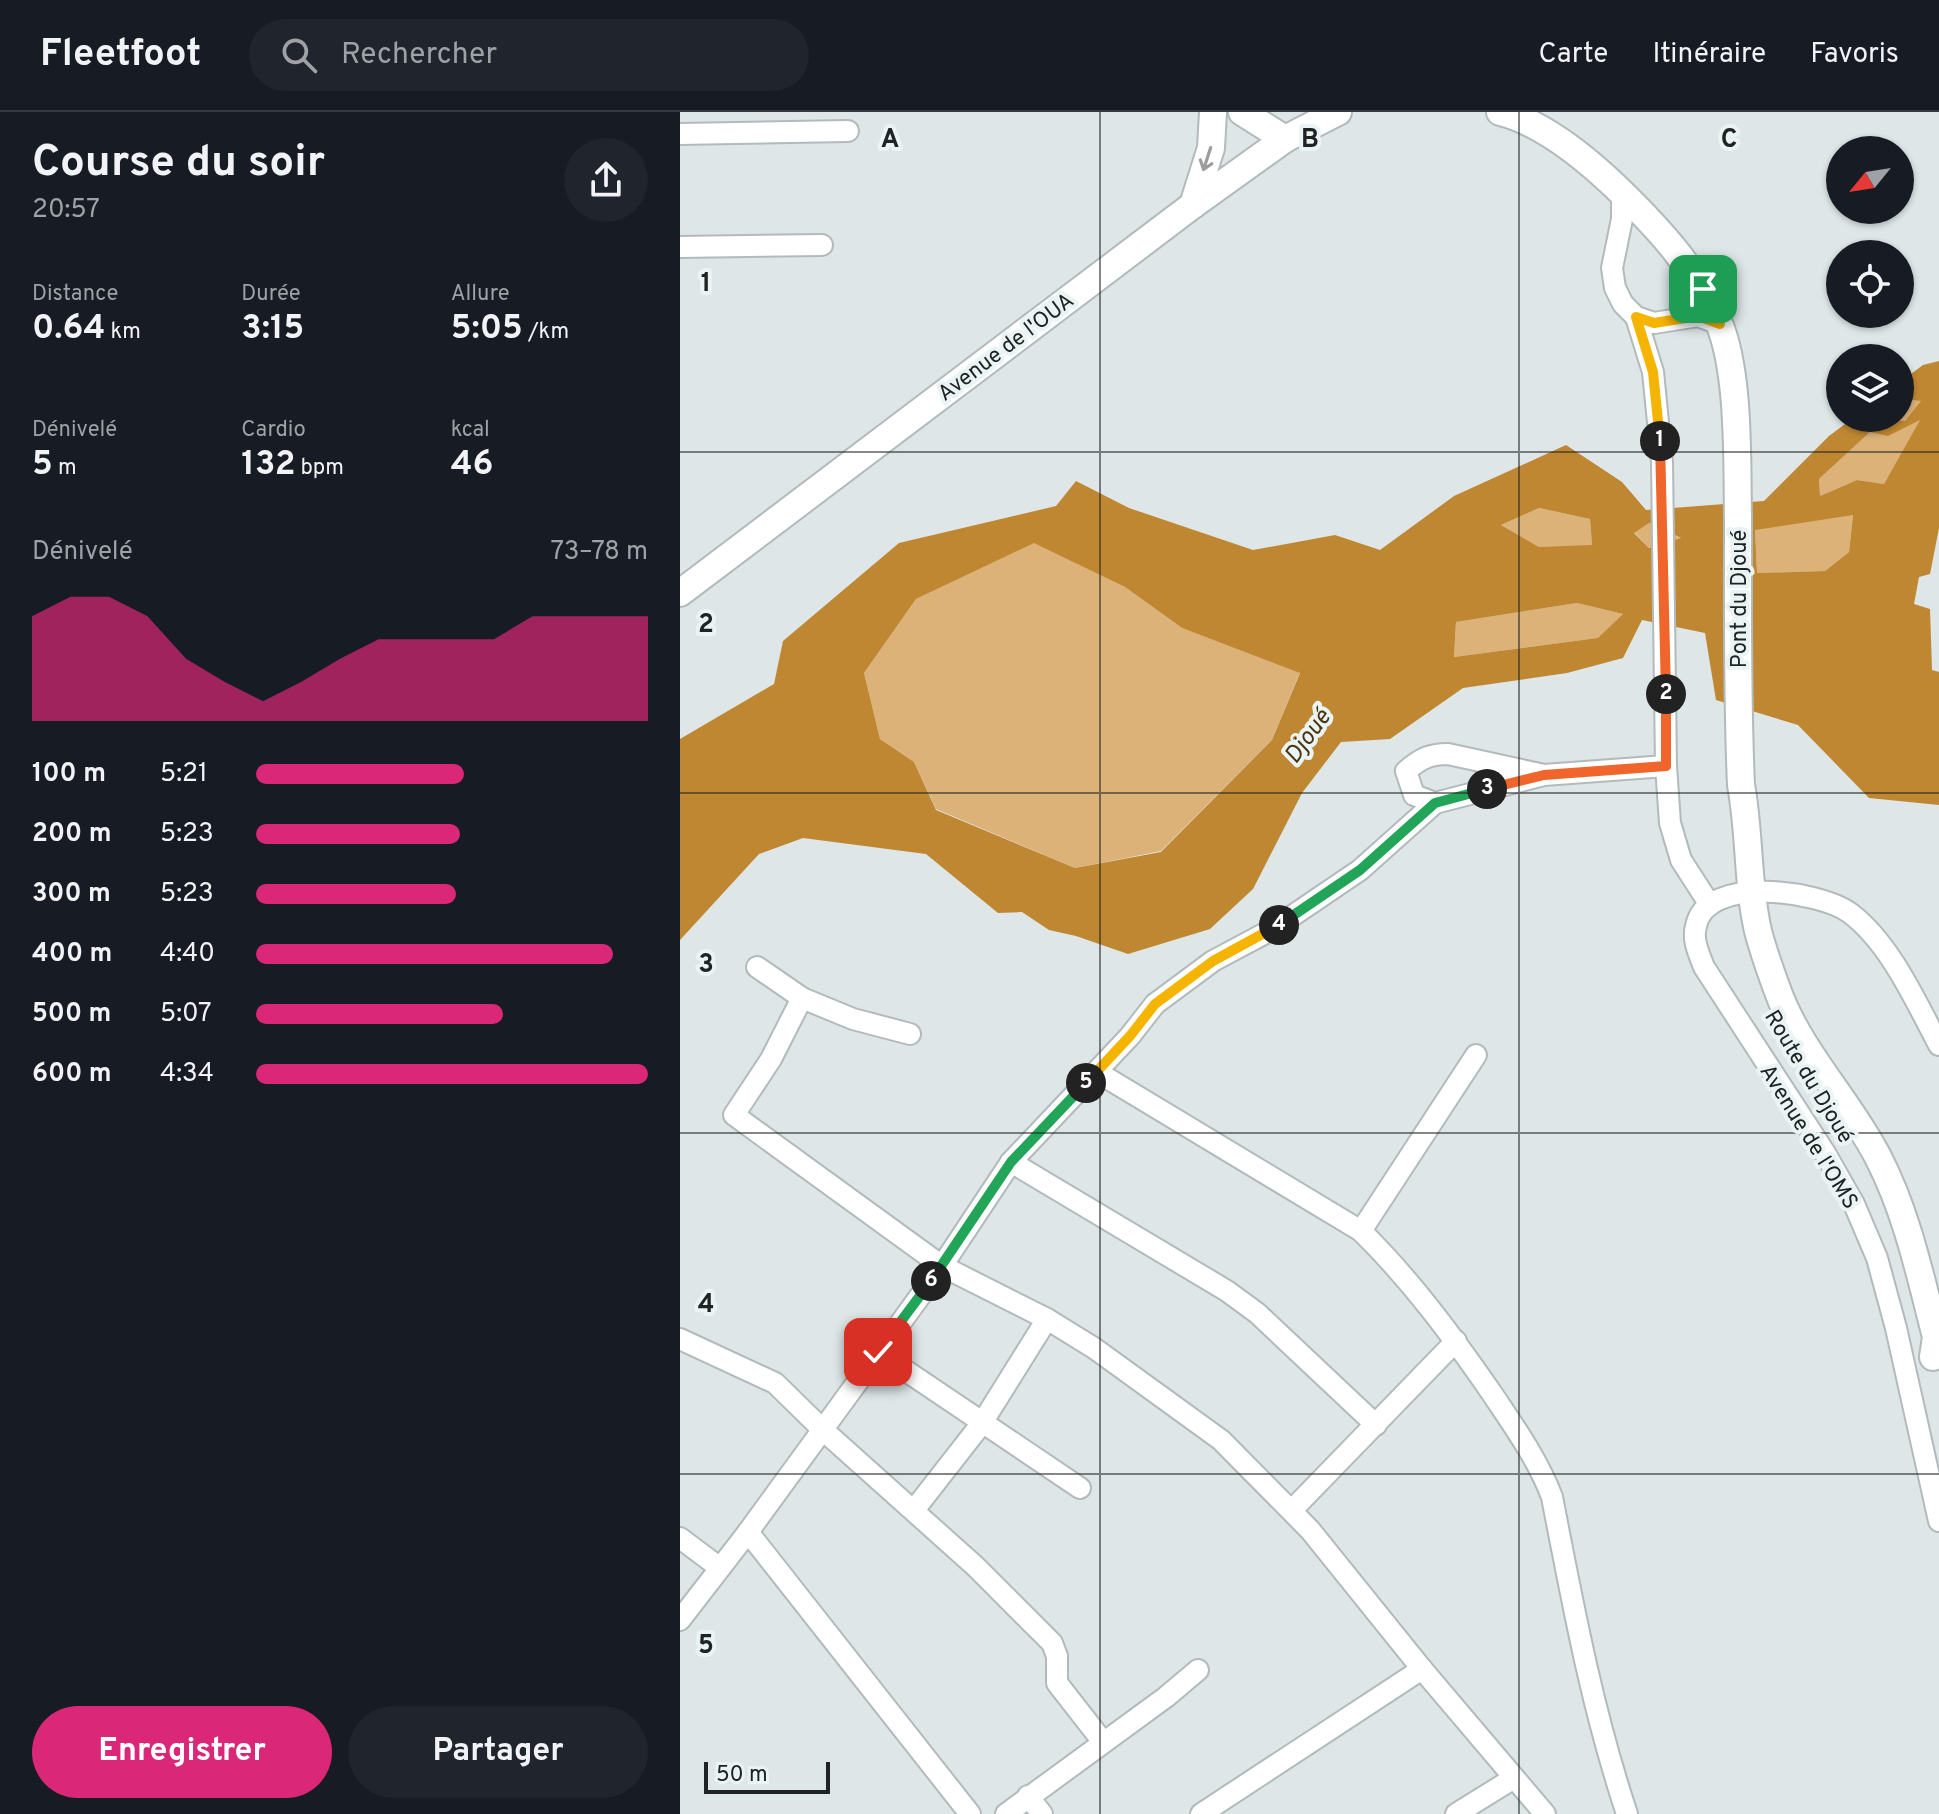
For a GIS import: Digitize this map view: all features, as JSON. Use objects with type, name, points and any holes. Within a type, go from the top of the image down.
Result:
[{"type":"main road","points":[[1193,205],[1211,148],[1213,112]]},
{"type":"main road","points":[[1242,112],[1285,139]]},
{"type":"main road","name":"Avenue de l'OUA","points":[[680,593],[1193,205],[1285,139],[1338,112]]},
{"type":"main road","points":[[1500,112],[1550,135],[1587,160],[1622,192],[1669,240],[1703,289],[1720,324]]},
{"type":"main road","name":"Pont du Djoué","points":[[1720,324],[1733,394],[1737,475],[1738,723]]},
{"type":"main road","name":"Route du Djoué","points":[[1738,723],[1741,785],[1732,810],[1745,892],[1740,917],[1755,978],[1788,1046],[1877,1191],[1889,1222],[1921,1337],[1936,1369]]},
{"type":"street","points":[[680,134],[848,131]]},
{"type":"street","points":[[1622,192],[1622,219],[1612,268],[1615,288],[1623,304],[1636,317],[1654,323],[1698,316],[1720,324]]},
{"type":"street","points":[[680,247],[822,245]]},
{"type":"street","points":[[1636,317],[1653,372],[1662,462],[1666,766],[1670,823],[1681,860],[1710,905],[1745,892],[1789,894],[1846,910],[1869,928],[1910,990],[1939,1045]]},
{"type":"street","points":[[1435,803],[1414,795],[1406,771],[1432,754],[1448,754],[1544,775]]},
{"type":"street","points":[[680,1620],[942,1266],[1011,1162],[1130,1036],[1155,1004],[1213,961],[1273,929],[1360,870],[1435,803],[1544,775],[1666,766]]},
{"type":"street","name":"Avenue de l'OMS","points":[[1710,905],[1696,925],[1695,944],[1704,967],[1825,1153],[1854,1204],[1877,1258],[1896,1328],[1939,1521]]},
{"type":"street","points":[[757,967],[802,998],[853,1019],[910,1034]]},
{"type":"street","points":[[802,998],[771,1059],[734,1115],[942,1266],[1047,1319],[1094,1348],[1221,1440],[1292,1510],[1545,1814]]},
{"type":"street","points":[[1361,1231],[1476,1055]]},
{"type":"street","points":[[1097,1072],[1361,1231],[1390,1259],[1456,1341],[1526,1445],[1543,1473],[1552,1497],[1601,1730],[1627,1814]]},
{"type":"street","points":[[1011,1162],[1227,1291],[1257,1313],[1376,1425]]},
{"type":"street","points":[[914,1510],[982,1423],[1047,1319]]},
{"type":"street","points":[[680,1339],[775,1383],[975,1566],[1052,1643],[1057,1656],[1057,1683],[1103,1742]]},
{"type":"street","points":[[1292,1510],[1456,1341]]},
{"type":"street","points":[[878,1352],[1080,1488]]},
{"type":"street","points":[[748,1532],[970,1814]]},
{"type":"street","points":[[680,1538],[720,1568]]},
{"type":"street","points":[[1201,1814],[1422,1669]]},
{"type":"street","points":[[1006,1814],[1198,1670]]},
{"type":"street","points":[[1456,1814],[1514,1778]]},
{"type":"street","points":[[1028,1796],[1042,1814]]},
{"type":"shaded area","points":[[1914,400],[1922,401],[1914,410]]},
{"type":"shaded area","points":[[1870,432],[1914,432],[1884,484],[1857,480],[1820,496],[1819,479]]},
{"type":"shaded area","points":[[1539,508],[1590,519],[1592,546],[1539,547],[1501,525]]},
{"type":"shaded area","points":[[1853,514],[1849,552],[1825,571],[1757,573],[1755,529]]},
{"type":"shaded area","points":[[1649,523],[1682,539],[1649,548],[1634,532]]},
{"type":"shaded area","points":[[1034,542],[1125,587],[1182,628],[1300,672],[1272,740],[1161,851],[1075,868],[936,809],[914,762],[880,739],[864,673],[916,599]]},
{"type":"shaded area","points":[[1577,603],[1623,614],[1599,638],[1454,657],[1456,622]]},
{"type":"water","name":"Djoué","points":[[1939,361],[1939,528],[1930,574],[1919,577],[1914,604],[1930,609],[1932,670],[1939,672],[1939,805],[1869,798],[1798,725],[1716,700],[1705,633],[1642,620],[1623,658],[1567,673],[1463,688],[1390,739],[1341,742],[1302,793],[1253,889],[1210,929],[1128,954],[1049,930],[1022,912],[998,913],[926,854],[803,838],[759,854],[680,940],[680,739],[774,684],[783,641],[899,543],[1056,506],[1076,481],[1129,508],[1253,550],[1335,535],[1380,550],[1454,496],[1566,445],[1622,482],[1646,510],[1764,501],[1834,432],[1870,432],[1819,479],[1820,496],[1857,480],[1884,484],[1920,420],[1914,423],[1914,410],[1921,401],[1914,400],[1914,372],[1923,365]],"holes":[[[1539,508],[1590,519],[1592,545],[1539,547],[1501,525]],[[1853,515],[1849,552],[1825,571],[1757,573],[1755,530]],[[1649,523],[1681,538],[1649,548],[1634,533]],[[1034,543],[1125,587],[1182,628],[1300,673],[1272,740],[1161,852],[1075,868],[936,810],[914,762],[880,739],[864,673],[916,599]],[[1577,603],[1623,614],[1598,638],[1454,657],[1456,622]]]},
{"type":"water","points":[[1870,432],[1896,432],[1888,436]]},
{"type":"route","points":[[878,1352],[942,1266],[1011,1162],[1130,1036],[1155,1004],[1213,961],[1273,929],[1360,870],[1435,803],[1544,775],[1666,766],[1662,462],[1653,372],[1636,317],[1654,323],[1698,316],[1720,324],[1703,289]]}]
